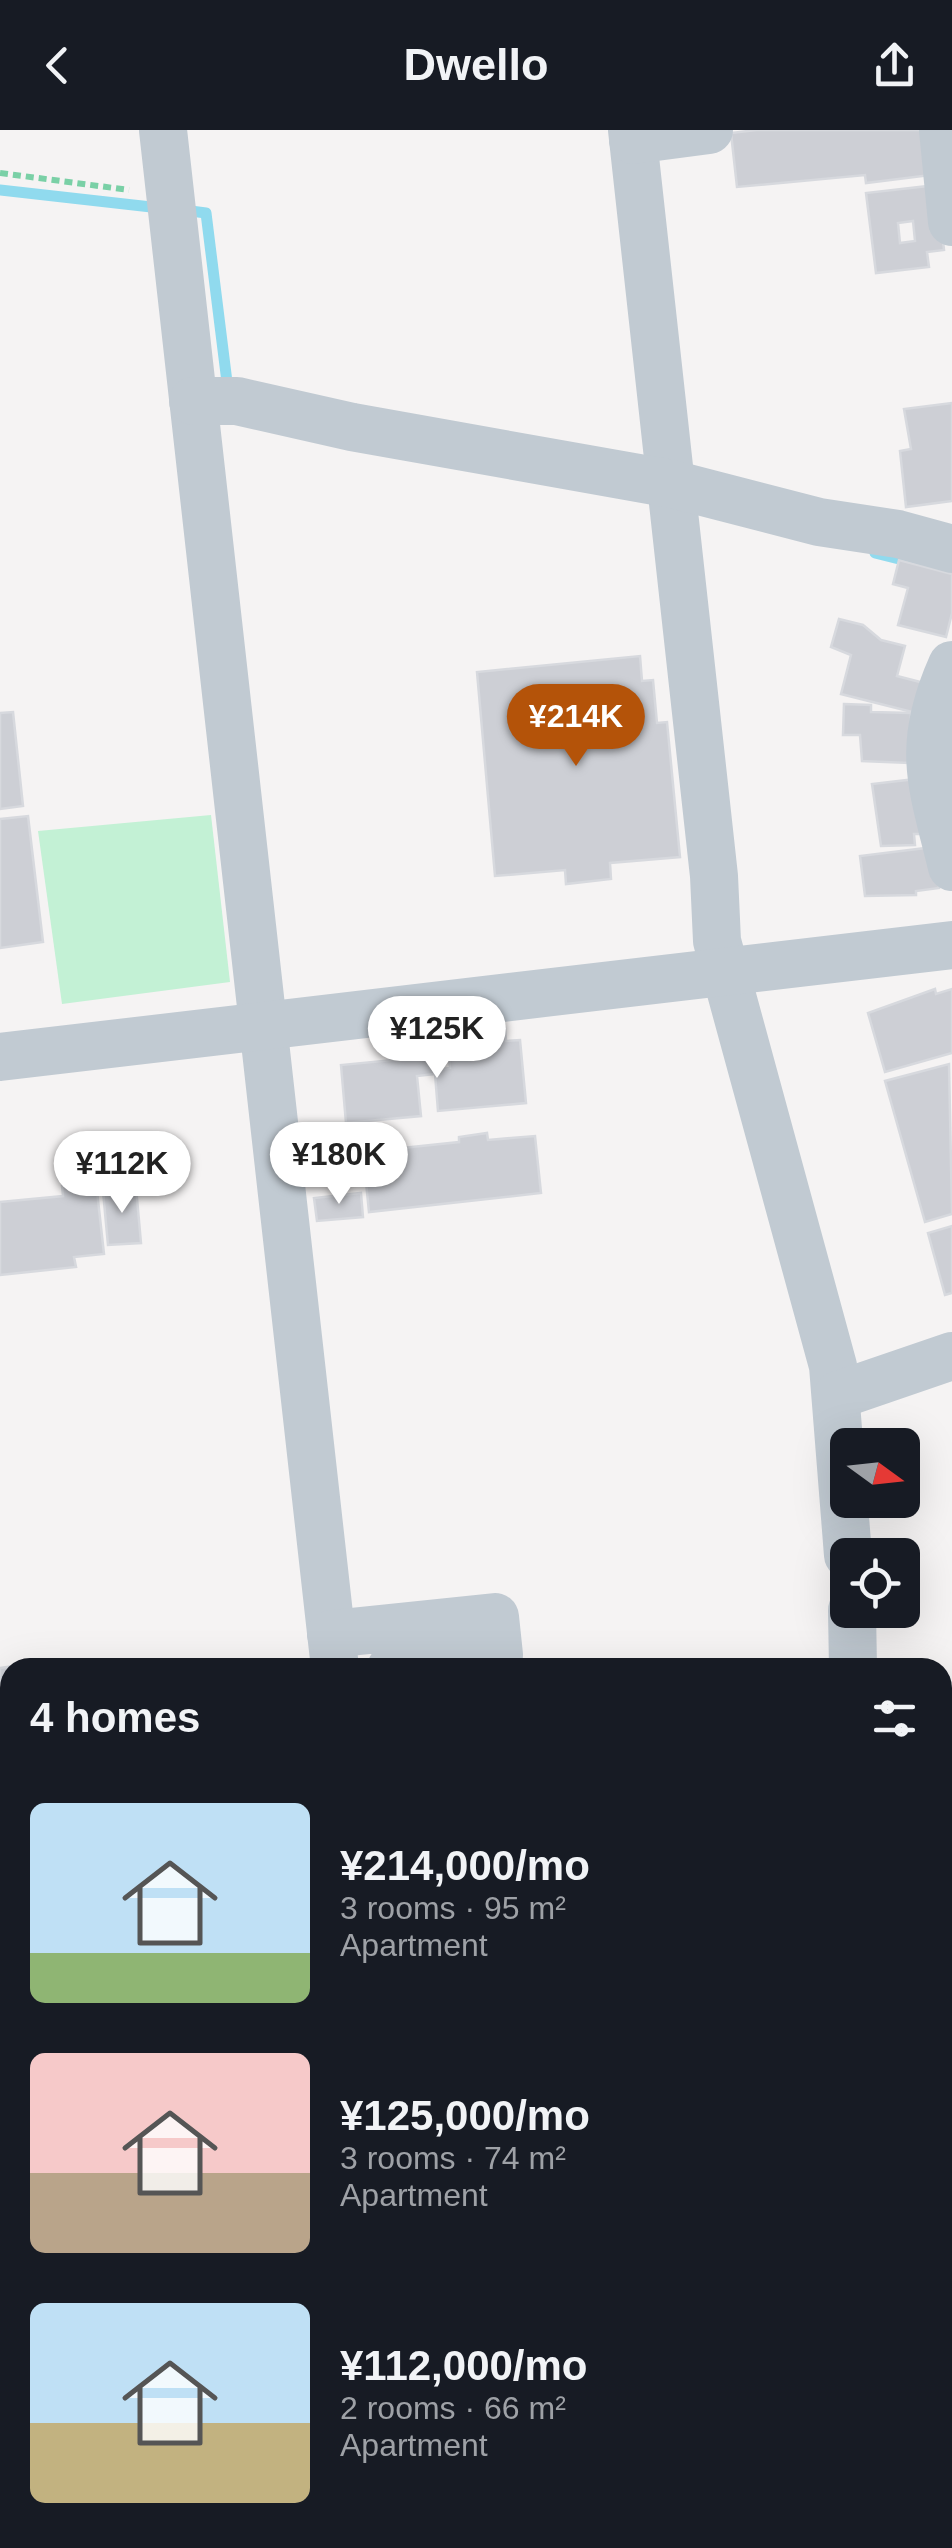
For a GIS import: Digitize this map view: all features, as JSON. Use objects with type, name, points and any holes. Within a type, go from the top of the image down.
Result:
[{"type":"street","points":[[163,130],[171,209],[216,401],[264,1026],[333,1651],[495,1616],[498,1655],[473,1658]]},
{"type":"street","points":[[709,130],[632,135],[717,942],[814,1284],[838,1395],[847,1538]]},
{"type":"street","points":[[942,130],[952,222]]},
{"type":"street","points":[[216,401],[352,427],[673,502],[898,534],[952,549]]},
{"type":"street","points":[[952,665],[932,714],[929,750],[929,780],[952,867]]},
{"type":"street","points":[[0,1057],[952,945]]},
{"type":"street","points":[[838,1395],[952,1356]]},
{"type":"street","points":[[852,1628],[853,1658]]},
{"type":"path","points":[[0,173],[171,209]]},
{"type":"green space","points":[[211,815],[230,982],[62,1004],[38,831]]},
{"type":"building","points":[[935,130],[939,174],[866,183],[865,175],[737,187],[731,133]]},
{"type":"building","points":[[937,185],[944,250],[927,252],[929,267],[876,273],[866,193]],"holes":[[[913,221],[915,241],[900,243],[898,223]]]},
{"type":"building","points":[[952,403],[952,501],[906,507],[900,451],[911,449],[904,409]]},
{"type":"building","points":[[899,560],[952,574],[952,613],[946,637],[898,625],[908,588],[893,584]]},
{"type":"building","points":[[839,619],[863,625],[881,640],[905,646],[897,676],[924,683],[916,713],[841,694],[851,655],[831,647]]},
{"type":"building","points":[[640,656],[642,681],[653,680],[657,723],[667,722],[680,857],[610,863],[611,879],[566,884],[565,870],[495,876],[477,672]]},
{"type":"building","points":[[844,704],[871,705],[871,712],[911,713],[909,763],[862,761],[860,735],[843,735]]},
{"type":"building","points":[[13,712],[23,806],[0,809],[0,713]]},
{"type":"building","points":[[916,779],[922,834],[914,834],[915,845],[881,846],[872,784]]},
{"type":"building","points":[[28,816],[43,942],[0,948],[0,819]]},
{"type":"building","points":[[934,847],[939,888],[916,891],[916,895],[865,896],[860,856]]},
{"type":"building","points":[[935,989],[936,994],[952,989],[952,1053],[885,1072],[868,1013]]},
{"type":"building","points":[[505,1028],[506,1041],[520,1040],[526,1103],[438,1111],[435,1074],[417,1076],[421,1116],[346,1123],[341,1065],[433,1056],[434,1070],[450,1068],[448,1048],[481,1045],[479,1031]]},
{"type":"building","points":[[949,1064],[952,1214],[925,1222],[885,1081]]},
{"type":"building","points":[[487,1133],[488,1140],[535,1136],[541,1193],[369,1212],[363,1152],[459,1142],[459,1137]]},
{"type":"building","points":[[96,1182],[104,1254],[74,1257],[76,1267],[0,1275],[0,1202],[63,1196],[62,1186]]},
{"type":"building","points":[[136,1187],[141,1243],[108,1245],[103,1191]]},
{"type":"building","points":[[361,1193],[363,1217],[317,1221],[314,1198]]},
{"type":"building","points":[[952,1226],[952,1293],[945,1295],[928,1233]]},
{"type":"waterway","points":[[0,190],[160,208]]},
{"type":"waterway","points":[[183,210],[206,213],[228,390]]},
{"type":"waterway","points":[[875,553],[915,563]]}]
